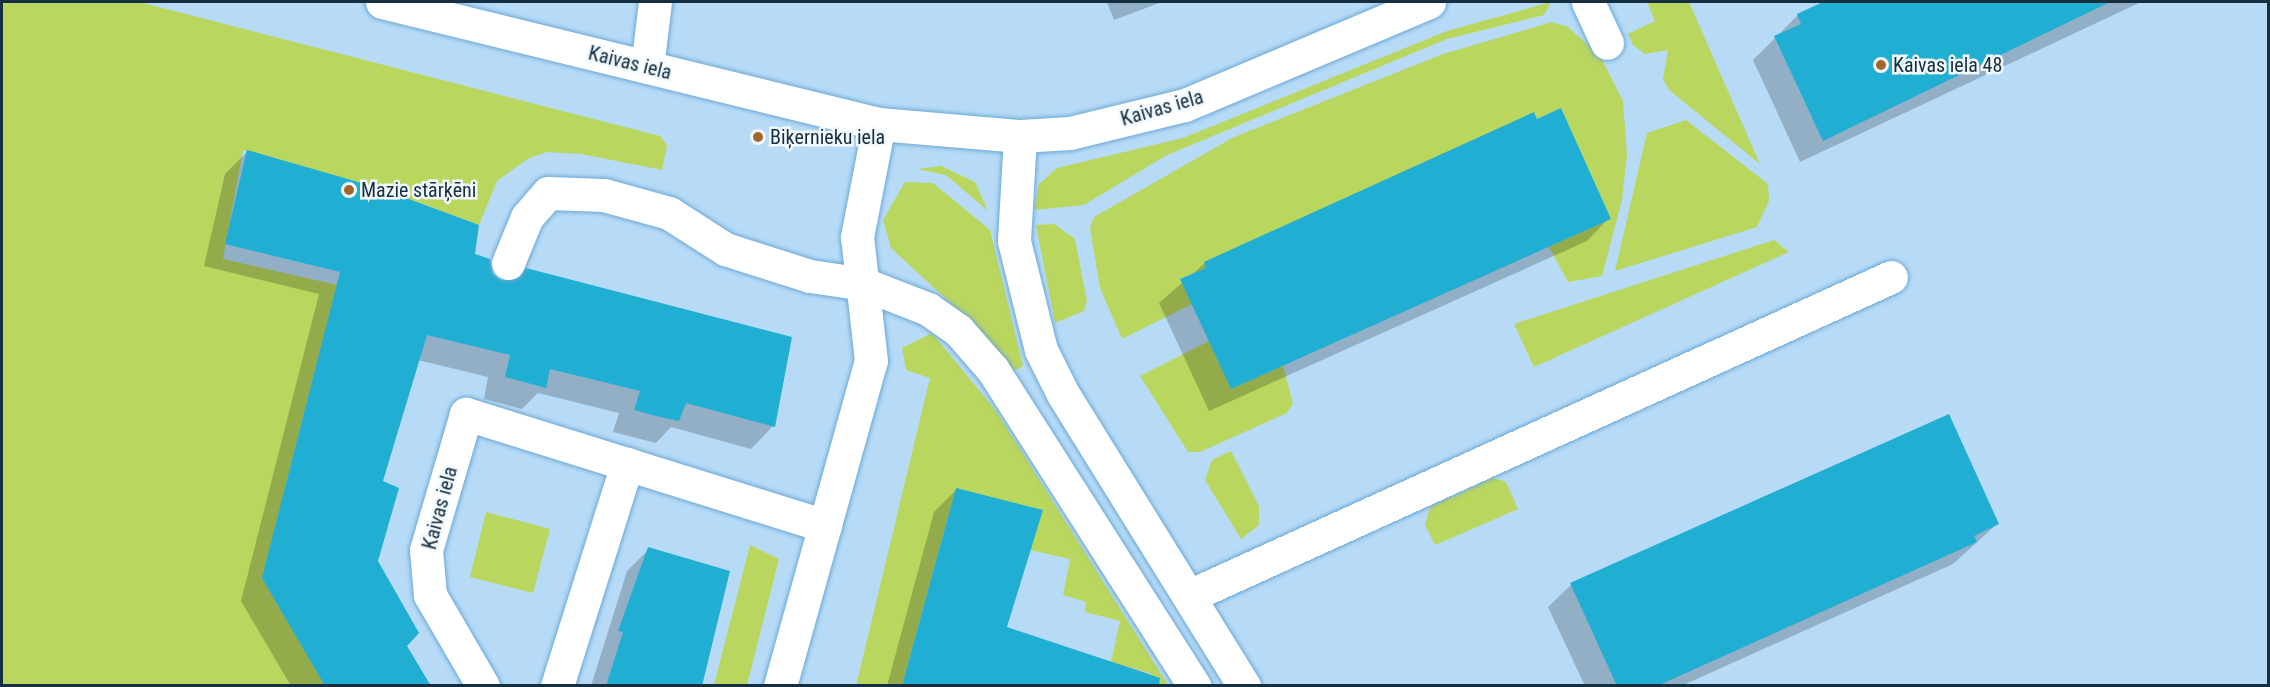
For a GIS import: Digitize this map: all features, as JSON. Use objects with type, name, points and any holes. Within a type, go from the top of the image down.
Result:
[{"type":"street","name":"Kaivas iela","points":[[382,2],[879,124],[1020,136],[1070,133],[1185,105],[1429,2]]},
{"type":"street","points":[[647,67],[655,2]]},
{"type":"street","points":[[1588,2],[1607,43]]},
{"type":"street","points":[[780,686],[871,361],[857,237],[879,124]]},
{"type":"street","points":[[1020,136],[1014,241],[1041,350],[1062,394],[1244,686]]},
{"type":"street","points":[[508,263],[527,217],[548,193],[604,195],[669,213],[725,249],[810,276],[864,284],[928,309],[958,330],[993,370],[1194,686]]},
{"type":"street","points":[[1189,596],[1891,276]]},
{"type":"street","name":"Kaivas iela","points":[[483,686],[430,595],[426,550],[466,414],[825,526]]},
{"type":"street","points":[[557,686],[627,464]]},
{"type":"green space","points":[[2,2],[139,2],[660,136],[667,145],[662,170],[581,154],[547,152],[529,158],[497,181],[479,225],[379,188],[243,150],[223,259],[337,285],[262,578],[325,685],[2,685]]},
{"type":"green space","points":[[1551,2],[1544,15],[1447,39],[1167,155],[1084,205],[1035,210],[1038,185],[1057,168],[1183,138],[1447,31]]},
{"type":"green space","points":[[1647,2],[1689,2],[1760,164],[1669,90],[1663,79],[1668,50],[1645,54],[1633,45],[1628,34],[1655,21]]},
{"type":"green space","points":[[1552,22],[1568,27],[1600,56],[1623,101],[1627,155],[1622,200],[1602,276],[1568,282],[1549,247],[1611,219],[1561,108],[1181,279],[1192,304],[1122,339],[1100,288],[1090,228],[1094,217],[1234,137],[1443,54]]},
{"type":"green space","points":[[1686,120],[1768,184],[1769,201],[1757,227],[1615,271],[1647,133]]},
{"type":"green space","points":[[941,166],[975,182],[988,211],[946,175],[917,169]]},
{"type":"green space","points":[[905,182],[933,183],[990,230],[1023,366],[1009,374],[960,312],[891,248],[883,220]]},
{"type":"green space","points":[[1054,224],[1075,239],[1087,301],[1084,311],[1055,323],[1036,225]]},
{"type":"green space","points":[[1774,240],[1789,252],[1534,367],[1514,324]]},
{"type":"green space","points":[[932,333],[997,412],[1168,685],[1158,685],[1150,673],[1111,662],[1120,621],[1085,612],[1086,602],[1063,595],[1070,559],[1030,550],[956,488],[902,685],[856,686],[930,378],[906,370],[902,348]]},
{"type":"green space","points":[[1209,341],[1231,389],[1283,366],[1293,403],[1287,413],[1200,452],[1188,452],[1140,376]]},
{"type":"green space","points":[[1231,451],[1259,506],[1259,525],[1241,539],[1205,480],[1212,460]]},
{"type":"green space","points":[[1494,478],[1506,482],[1518,509],[1435,545],[1425,525],[1430,507]]},
{"type":"green space","points":[[486,512],[550,529],[533,593],[470,577]]},
{"type":"green space","points":[[750,545],[779,559],[747,685],[714,685]]},
{"type":"building","name":"Kaivas iela 48","points":[[1823,2],[2110,2],[1823,141],[1774,36],[1801,24],[1797,14]]},
{"type":"building","points":[[1561,108],[1611,219],[1231,389],[1180,279],[1206,268],[1204,262],[1534,112],[1537,119]]},
{"type":"building","points":[[247,150],[379,188],[479,225],[475,254],[490,259],[493,274],[501,280],[519,278],[526,268],[792,337],[775,427],[686,403],[679,421],[656,416],[634,410],[640,391],[550,369],[546,388],[505,377],[510,355],[427,335],[383,481],[399,488],[378,561],[419,633],[407,646],[431,686],[325,686],[262,578],[340,272],[225,244]]},
{"type":"building","points":[[1949,414],[1999,524],[1974,536],[1977,542],[1657,686],[1617,686],[1570,583]]},
{"type":"building","points":[[956,488],[1043,510],[1007,627],[1160,678],[1159,686],[902,686]]},
{"type":"building","points":[[648,547],[730,571],[702,686],[606,686],[623,632],[618,631]]},
{"type":"place","name":"Kaivas iela 48","points":[[1881,65]]},
{"type":"place","name":"Biķernieku iela","points":[[758,137]]},
{"type":"place","name":"Mazie stārķēni","points":[[349,190]]}]
